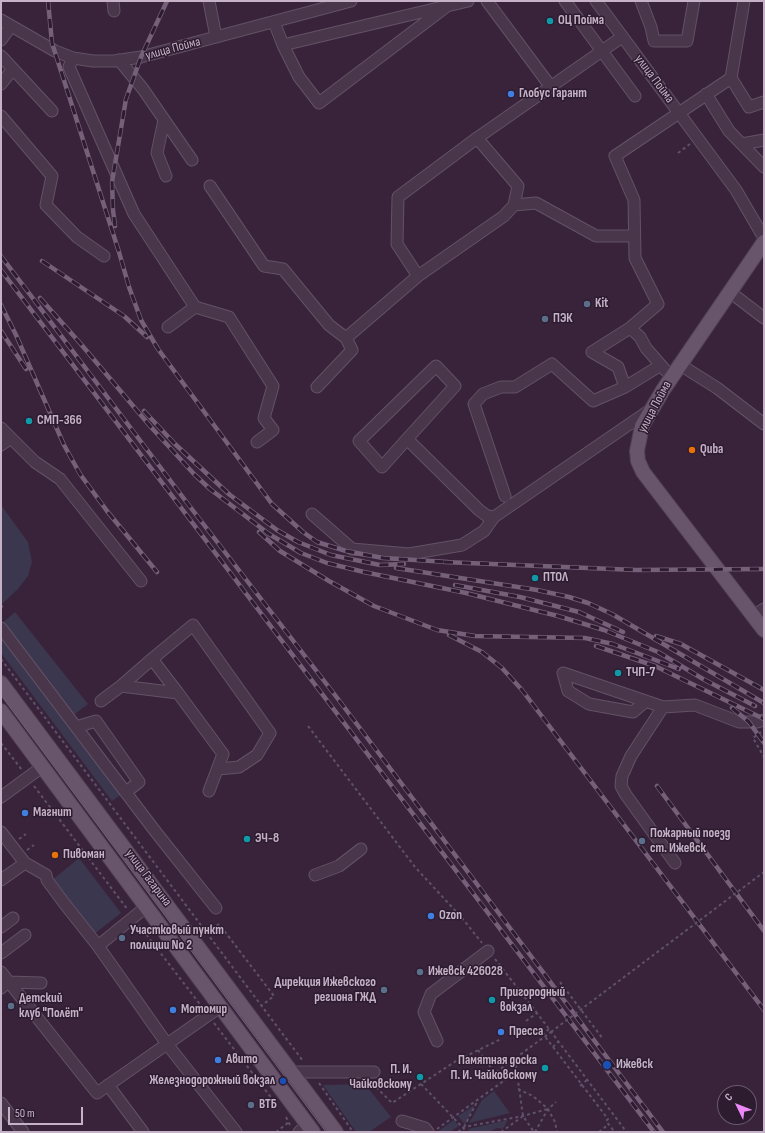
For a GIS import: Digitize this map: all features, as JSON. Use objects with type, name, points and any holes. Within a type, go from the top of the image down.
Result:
[{"type":"main road","name":"улица Пойма","points":[[764,242],[671,377],[642,426],[638,441],[638,461],[643,472],[759,612],[764,630]]},
{"type":"main road","name":"улица Гагарина","points":[[1,683],[336,1132]]},
{"type":"main road","name":"улица Гагарина","points":[[1,711],[220,1007],[306,1130]]},
{"type":"street","points":[[209,1],[216,37]]},
{"type":"street","name":"улица Пойма","points":[[6,23],[55,51],[73,58],[93,61],[119,60],[141,57],[351,1]]},
{"type":"street","points":[[283,45],[468,1]]},
{"type":"street","points":[[487,1],[550,87]]},
{"type":"street","points":[[565,1],[635,96]]},
{"type":"street","name":"улица Пойма","points":[[596,1],[736,190],[764,238]]},
{"type":"street","points":[[641,1],[652,27],[654,41],[687,41],[694,1]]},
{"type":"street","points":[[744,1],[731,78],[749,107],[764,102]]},
{"type":"street","points":[[274,22],[283,45],[299,77],[319,103],[447,6]]},
{"type":"street","points":[[1,40],[6,23]]},
{"type":"street","points":[[418,276],[397,244],[398,196],[477,138],[622,36]]},
{"type":"street","points":[[1,56],[52,111]]},
{"type":"street","points":[[73,58],[69,67],[134,214],[196,307],[229,317],[273,386],[264,418],[273,430],[257,442]]},
{"type":"street","points":[[119,60],[143,89],[192,160]]},
{"type":"street","points":[[1,84],[13,69]]},
{"type":"street","points":[[624,387],[618,367],[592,352],[630,328],[658,304],[635,258],[634,200],[615,156],[678,112],[731,78]]},
{"type":"street","points":[[706,94],[729,130],[764,167]]},
{"type":"street","points":[[1,116],[52,176],[46,205],[77,237],[104,256]]},
{"type":"street","points":[[164,120],[157,154],[166,176]]},
{"type":"street","points":[[346,338],[418,276],[504,216],[514,205],[518,186],[477,138]]},
{"type":"street","points":[[742,144],[764,140]]},
{"type":"street","points":[[210,186],[264,266],[283,269],[329,325],[346,338],[352,350],[317,387]]},
{"type":"street","points":[[514,205],[536,203],[596,236],[634,236]]},
{"type":"street","points":[[730,292],[764,318]]},
{"type":"street","points":[[168,327],[196,307]]},
{"type":"street","points":[[630,328],[640,337],[646,348],[671,377]]},
{"type":"street","points":[[505,496],[474,404],[484,394],[501,387],[514,387],[552,364],[593,401],[624,387],[661,365]]},
{"type":"street","points":[[680,364],[716,388],[764,424]]},
{"type":"street","points":[[436,366],[455,386],[406,439],[382,467],[359,441],[436,366]]},
{"type":"street","points":[[312,514],[352,549],[409,554],[462,545],[484,531],[494,517],[652,409]]},
{"type":"street","points":[[1,428],[35,462],[60,479],[141,580]]},
{"type":"street","points":[[1,445],[11,438]]},
{"type":"street","points":[[406,439],[478,510],[487,516],[494,517]]},
{"type":"street","points":[[101,701],[193,624],[270,733],[257,755],[239,767],[218,769]]},
{"type":"street","points":[[1,628],[216,908]]},
{"type":"street","points":[[152,659],[223,754],[239,767]]},
{"type":"street","points":[[646,701],[633,712],[589,704],[568,691],[563,672],[646,701],[663,707],[695,705],[739,722],[757,722],[764,720]]},
{"type":"street","points":[[120,686],[178,693]]},
{"type":"street","points":[[663,707],[631,756],[622,776],[621,786],[675,863]]},
{"type":"street","points":[[76,727],[96,721],[139,782],[126,792]]},
{"type":"street","points":[[209,791],[223,754]]},
{"type":"street","points":[[109,770],[126,763]]},
{"type":"street","points":[[1,797],[42,767]]},
{"type":"street","points":[[1,832],[25,863],[46,875],[47,880],[98,946],[167,1044],[236,1132]]},
{"type":"street","points":[[315,876],[338,866],[361,849]]},
{"type":"street","points":[[1,880],[25,863]]},
{"type":"street","points":[[98,946],[146,907]]},
{"type":"street","points":[[1,927],[13,918]]},
{"type":"street","points":[[1,953],[25,935]]},
{"type":"street","points":[[437,1041],[424,1012],[431,994],[488,951]]},
{"type":"street","points":[[1,972],[5,985],[97,1093],[220,1007]]},
{"type":"street","points":[[5,985],[41,983]]},
{"type":"street","points":[[292,1072],[311,1071],[371,1077]]},
{"type":"street","points":[[108,1085],[143,1132]]},
{"type":"street","points":[[1,1103],[23,1132]]},
{"type":"street","points":[[410,1132],[402,1121],[432,1131]]},
{"type":"path","points":[[1,605],[4,609]]},
{"type":"path","points":[[1,660],[311,1071],[353,1132]]},
{"type":"path","points":[[308,726],[415,867],[462,918],[537,1012],[625,1131]]},
{"type":"path","points":[[764,730],[753,738],[764,756]]},
{"type":"path","points":[[1,743],[278,1106]]},
{"type":"path","points":[[551,1032],[764,872]]},
{"type":"path","points":[[207,933],[219,924],[274,996],[261,1006]]},
{"type":"path","points":[[560,982],[603,1039]]},
{"type":"path","points":[[526,1021],[537,1012]]},
{"type":"path","points":[[549,1029],[543,1034],[580,1085],[608,1119],[606,1121],[614,1131],[613,1132]]},
{"type":"path","points":[[478,1050],[495,1073],[551,1032],[559,1043],[553,1047]]},
{"type":"path","points":[[371,1077],[374,1083],[392,1103],[456,1061],[501,1039]]},
{"type":"path","points":[[515,1059],[523,1116],[535,1132],[548,1109],[556,1102]]},
{"type":"path","points":[[432,1131],[516,1072]]},
{"type":"path","points":[[580,1085],[587,1080]]},
{"type":"path","points":[[422,1084],[464,1127],[467,1132]]},
{"type":"path","points":[[518,1089],[533,1096],[548,1109],[555,1122],[557,1132]]},
{"type":"path","points":[[458,1132],[464,1127],[479,1099]]},
{"type":"path","points":[[464,1127],[523,1116],[548,1109]]},
{"type":"path","points":[[282,1111],[293,1132]]},
{"type":"path","points":[[608,1119],[613,1115]]},
{"type":"path","points":[[501,1132],[523,1116]]},
{"type":"path","points":[[276,1132],[288,1122]]},
{"type":"path","points":[[599,1132],[609,1124]]},
{"type":"shaded area","points":[[1,505],[28,542],[32,562],[28,576],[18,589],[1,605]]},
{"type":"shaded area","points":[[15,612],[88,704],[67,720],[122,794],[112,801],[1,653],[1,624]]},
{"type":"shaded area","points":[[79,858],[121,913],[93,935],[51,881]]},
{"type":"shaded area","points":[[365,1084],[391,1117],[369,1132],[356,1132],[323,1085]]},
{"type":"shaded area","points":[[494,1091],[510,1113],[469,1123],[482,1100]]},
{"type":"shaded area","points":[[475,1105],[465,1125],[458,1116]]},
{"type":"shaded area","points":[[454,1120],[459,1126],[450,1132],[437,1132]]},
{"type":"shaded area","points":[[508,1120],[503,1129],[497,1128],[489,1132],[470,1132],[468,1129]]},
{"type":"tram line","points":[[1,695],[326,1132]]},
{"type":"railway","points":[[48,1],[52,43],[129,287],[141,320],[158,349],[272,504],[303,532],[317,542],[346,551],[383,558],[448,562]]},
{"type":"railway","points":[[115,226],[112,182],[126,99],[141,57],[167,1]]},
{"type":"railway","points":[[1,256],[191,508],[338,699],[663,1132]]},
{"type":"railway","points":[[42,261],[124,316],[147,337]]},
{"type":"railway","points":[[1,270],[654,1132]]},
{"type":"railway","points":[[40,298],[150,426],[194,474],[210,489],[269,534],[301,553],[327,563],[466,593],[558,616],[604,630],[658,652],[703,679],[755,706]]},
{"type":"railway","points":[[1,305],[16,335],[64,445],[80,474],[107,511],[157,572]]},
{"type":"railway","points":[[1,331],[26,369]]},
{"type":"railway","points":[[144,411],[175,444],[230,495],[277,530],[298,542],[331,555],[380,565],[404,564]]},
{"type":"railway","points":[[259,532],[280,551],[374,606],[437,630],[475,636],[585,638],[613,644],[679,669]]},
{"type":"railway","points":[[444,562],[636,570],[764,569]]},
{"type":"railway","points":[[396,568],[537,590],[588,603],[612,614],[764,703]]},
{"type":"railway","points":[[455,585],[520,597],[579,612],[623,632]]},
{"type":"railway","points":[[449,635],[482,652],[502,668],[522,690],[764,1010]]},
{"type":"railway","points":[[656,636],[681,644],[764,690]]},
{"type":"railway","points":[[596,646],[655,666],[764,719]]},
{"type":"railway","points":[[732,708],[749,722],[764,743]]},
{"type":"railway","points":[[657,786],[764,931]]},
{"type":"place","name":"ОЦ Пойма","points":[[550,21]]},
{"type":"place","name":"Глобус Гарант","points":[[511,94]]},
{"type":"place","name":"Kit","points":[[587,304]]},
{"type":"place","name":"ПЭК","points":[[545,319]]},
{"type":"place","name":"СМП-366","points":[[29,421]]},
{"type":"place","name":"Quba","points":[[692,450]]},
{"type":"place","name":"ПТОЛ","points":[[535,578]]},
{"type":"place","name":"ТЧП-7","points":[[618,673]]},
{"type":"place","name":"Магнит","points":[[25,813]]},
{"type":"place","name":"ЭЧ-8","points":[[247,839]]},
{"type":"place","name":"Пожарный поезд ст. Ижевск","points":[[642,841]]},
{"type":"place","name":"Пивоман","points":[[55,855]]},
{"type":"place","name":"Ozon","points":[[431,916]]},
{"type":"place","name":"Участковый пункт полиции No 2","points":[[122,938]]},
{"type":"place","name":"Ижевск 426028","points":[[420,972]]},
{"type":"place","name":"Дирекция Ижевского региона ГЖД","points":[[384,990]]},
{"type":"place","name":"Пригородный вокзал","points":[[492,1000]]},
{"type":"place","name":"Детский клуб \"Полёт\"","points":[[11,1006]]},
{"type":"place","name":"Мотомир","points":[[173,1010]]},
{"type":"place","name":"Пресса","points":[[501,1032]]},
{"type":"place","name":"Авито","points":[[218,1060]]},
{"type":"place","name":"Ижевск","points":[[607,1065]]},
{"type":"place","name":"Памятная доска П. И. Чайковскому","points":[[545,1068]]},
{"type":"place","name":"П. И. Чайковскому","points":[[420,1077]]},
{"type":"place","name":"Железнодорожный вокзал","points":[[283,1081]]},
{"type":"place","name":"ВТБ","points":[[251,1105]]}]
